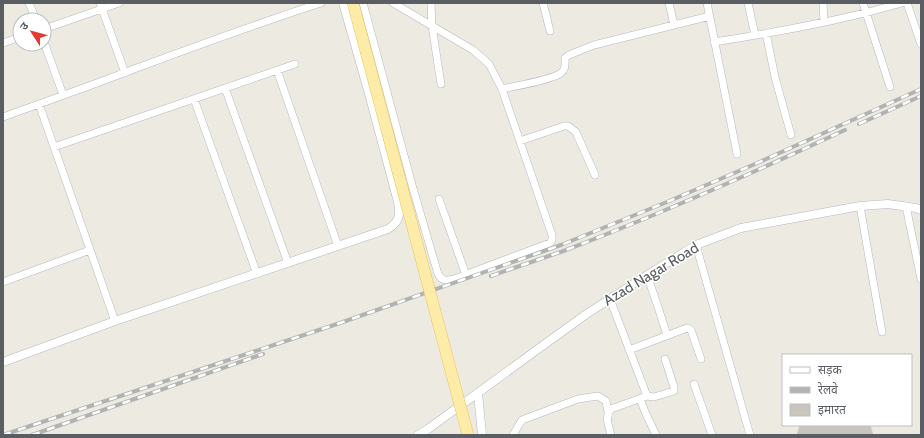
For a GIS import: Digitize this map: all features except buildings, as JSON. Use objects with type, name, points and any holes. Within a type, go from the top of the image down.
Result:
[{"type":"main road","points":[[353,3],[468,435]]},
{"type":"street","points":[[52,26],[101,6],[119,3]]},
{"type":"street","points":[[3,117],[190,48],[321,3]]},
{"type":"street","points":[[3,362],[115,321],[388,229],[395,224],[400,210],[343,3]]},
{"type":"street","points":[[363,3],[438,274],[443,280],[448,281],[547,244],[552,240],[552,235],[502,89],[489,64],[474,50],[393,3]]},
{"type":"street","points":[[431,3],[432,26],[441,84]]},
{"type":"street","points":[[543,3],[550,31]]},
{"type":"street","points":[[669,3],[674,25]]},
{"type":"street","points":[[707,3],[737,154]]},
{"type":"street","points":[[748,3],[756,35]]},
{"type":"street","points":[[823,3],[824,22]]},
{"type":"street","points":[[863,3],[890,87]]},
{"type":"street","points":[[714,42],[824,22],[902,3]]},
{"type":"street","points":[[907,3],[921,44]]},
{"type":"street","points":[[101,6],[125,73]]},
{"type":"street","points":[[502,89],[554,77],[562,72],[566,66],[565,58],[594,45],[710,16]]},
{"type":"street","points":[[766,33],[775,76],[791,135]]},
{"type":"street","points":[[48,52],[63,95]]},
{"type":"street","points":[[54,147],[295,64]]},
{"type":"street","points":[[277,70],[338,246]]},
{"type":"street","points":[[225,88],[288,263]]},
{"type":"street","points":[[194,99],[257,274]]},
{"type":"street","points":[[39,104],[115,321]]},
{"type":"street","points":[[520,141],[568,126],[576,132],[595,175]]},
{"type":"street","points":[[439,199],[466,275]]},
{"type":"street","name":"Azad Nagar Road","points":[[418,435],[585,315],[696,245],[741,228],[860,206],[888,204],[906,206],[921,210]]},
{"type":"street","points":[[860,206],[882,332]]},
{"type":"street","points":[[906,206],[921,279]]},
{"type":"street","points":[[696,245],[750,435]]},
{"type":"street","points":[[3,282],[90,250]]},
{"type":"street","points":[[647,275],[667,335]]},
{"type":"street","points":[[610,299],[630,350],[644,398],[646,414],[656,435]]},
{"type":"street","points":[[630,350],[683,329],[689,329],[692,333],[701,359]]},
{"type":"street","points":[[608,412],[611,409],[644,398],[673,392],[675,389],[665,359]]},
{"type":"street","points":[[694,384],[712,435]]},
{"type":"street","points":[[478,393],[482,435]]},
{"type":"street","points":[[513,435],[522,420],[578,399],[598,396],[606,401],[611,435]]},
{"type":"railway","points":[[3,435],[340,323],[561,245],[755,164],[921,89]]},
{"type":"railway","points":[[859,124],[921,96]]},
{"type":"railway","points":[[491,276],[566,250],[671,208],[845,130]]},
{"type":"railway","points":[[32,435],[263,354]]}]
